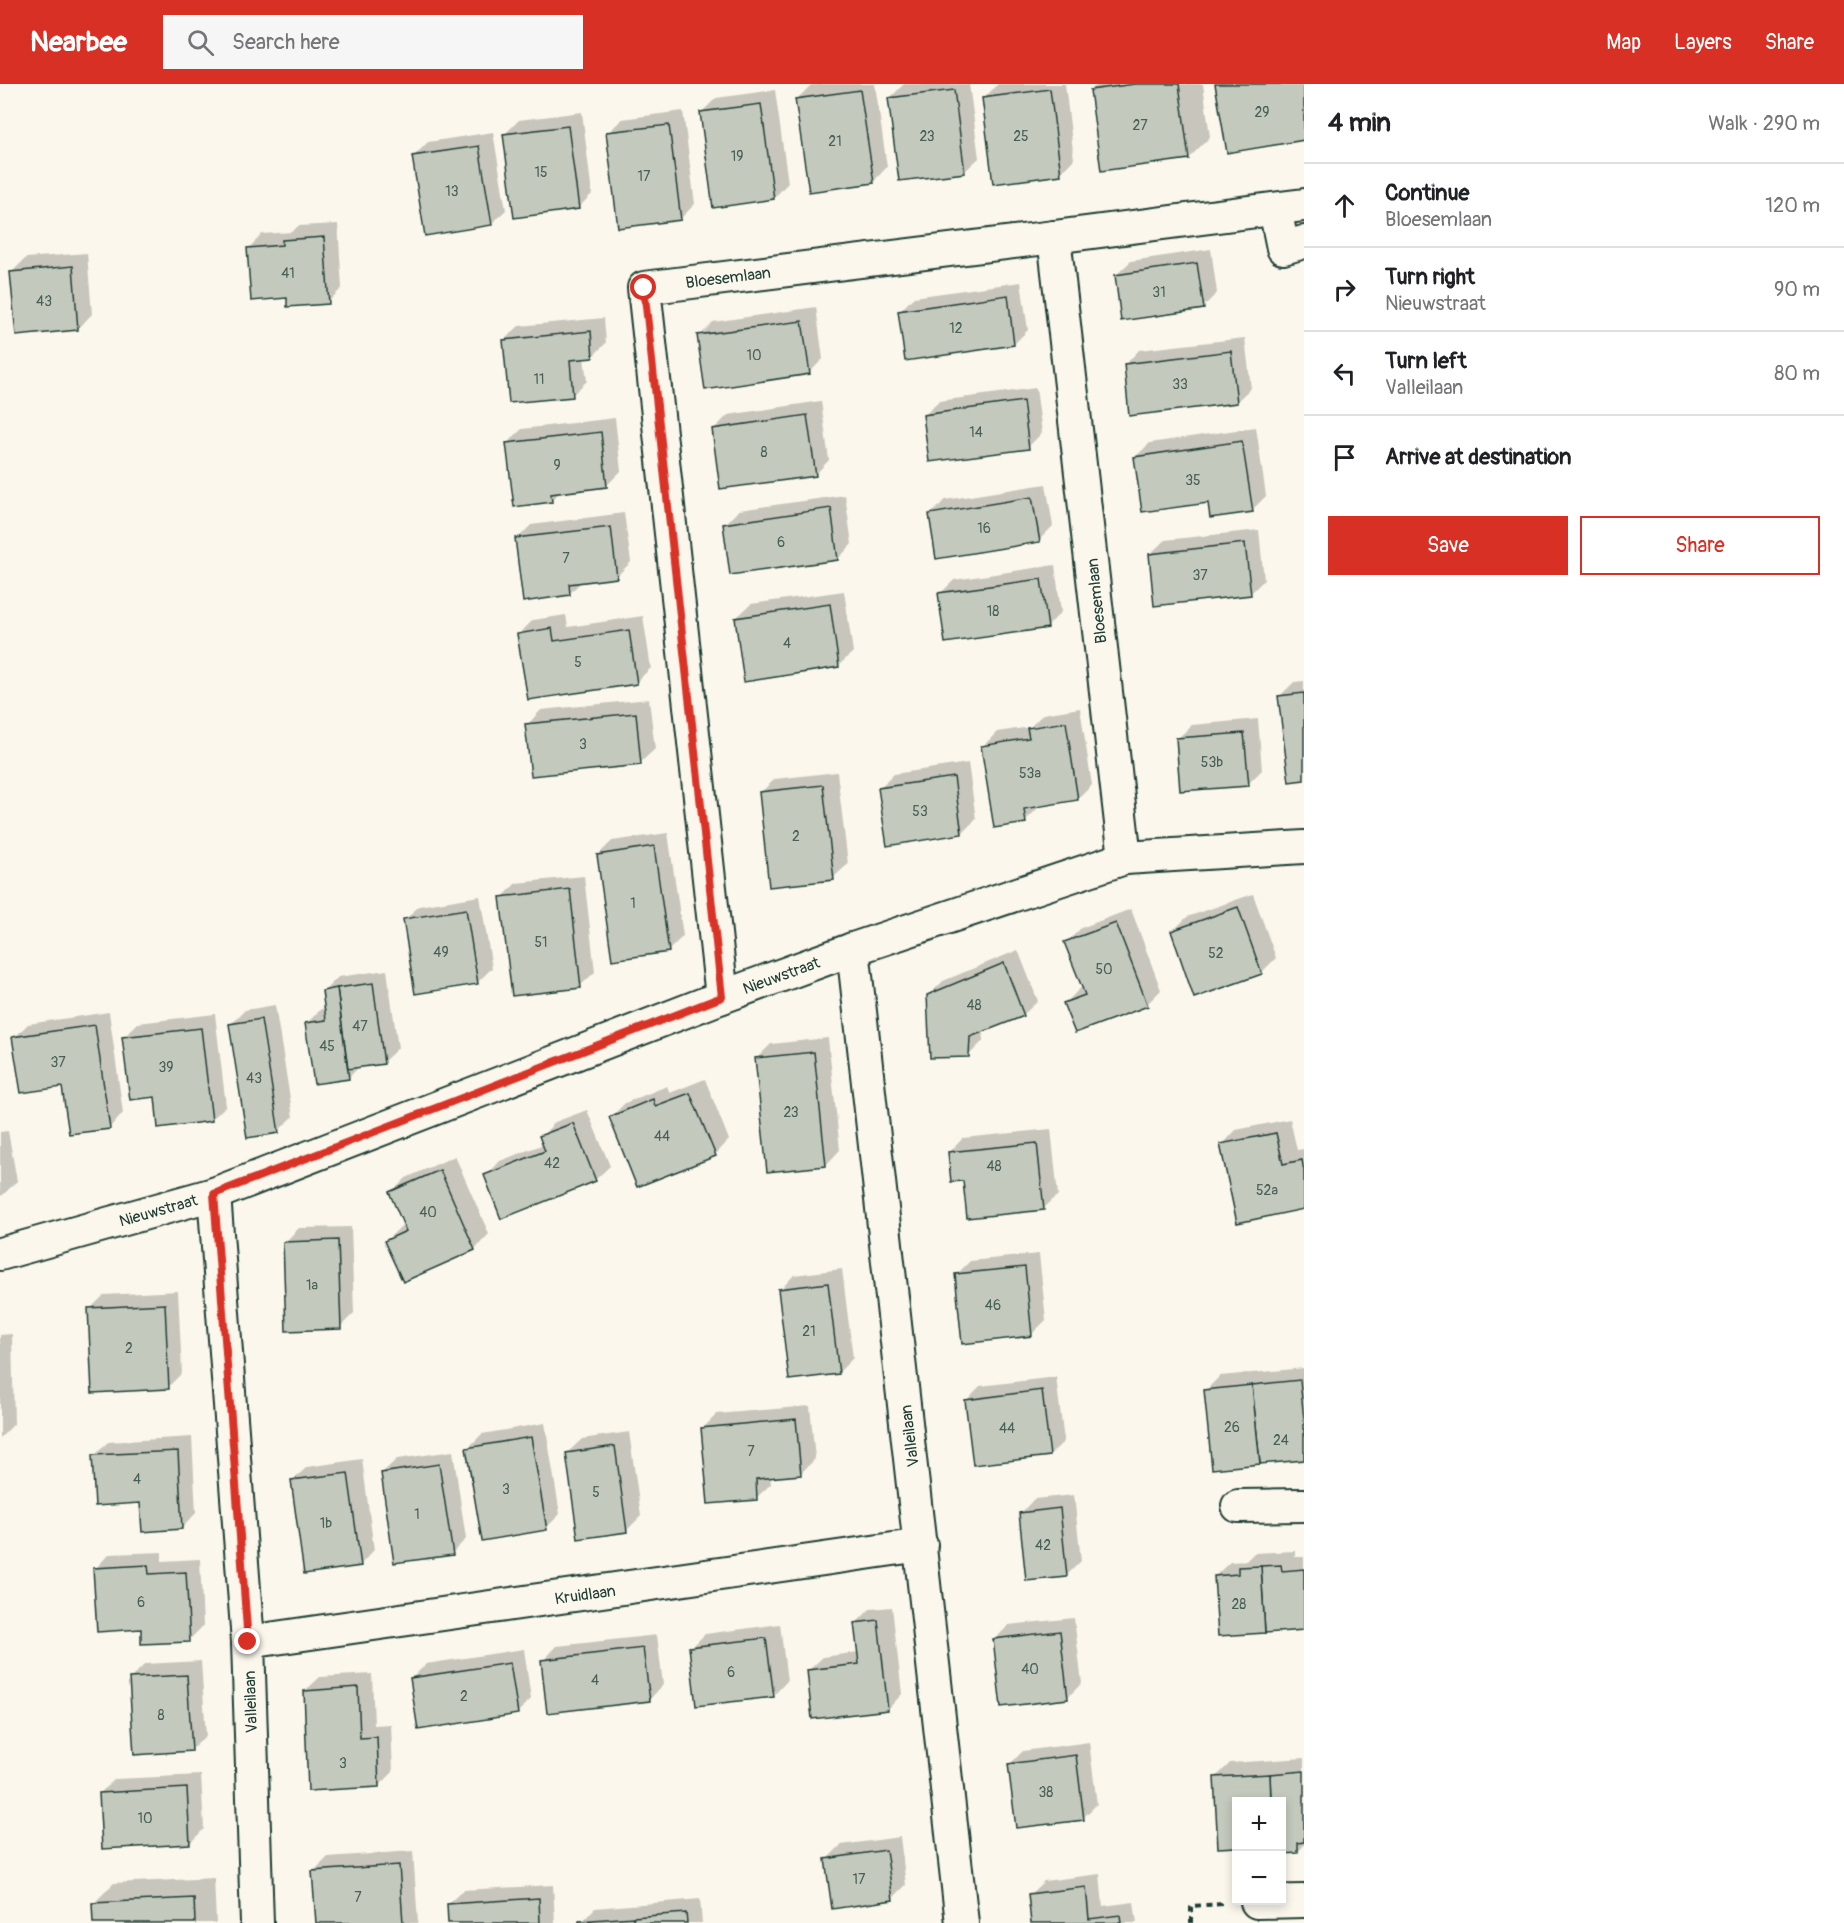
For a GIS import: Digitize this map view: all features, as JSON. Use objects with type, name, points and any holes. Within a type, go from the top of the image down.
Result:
[{"type":"street","name":"Bloesemlaan","points":[[722,997],[644,288],[1289,207],[1283,248],[1304,242]]},
{"type":"street","name":"Bloesemlaan","points":[[1054,237],[1125,858]]},
{"type":"street","name":"Nieuwstraat","points":[[0,1254],[214,1194],[722,997],[853,949],[1125,858],[1304,847]]},
{"type":"street","name":"Valleilaan","points":[[853,949],[962,1923]]},
{"type":"street","name":"Valleilaan","points":[[214,1194],[248,1642],[257,1923]]},
{"type":"street","points":[[1238,1506],[1304,1505]]},
{"type":"street","name":"Kruidlaan","points":[[248,1642],[921,1545]]},
{"type":"street","points":[[1286,1901],[1304,1901]]},
{"type":"path","points":[[1191,1923],[1191,1906],[1232,1904]]},
{"type":"building","points":[[1135,84],[1179,84],[1189,159],[1101,171],[1090,90]]},
{"type":"building","points":[[1215,84],[1304,84],[1304,140],[1227,153]]},
{"type":"building","points":[[1050,89],[1061,175],[993,184],[982,98]]},
{"type":"building","points":[[860,90],[874,183],[809,192],[795,99]]},
{"type":"building","points":[[954,90],[965,173],[899,181],[888,98]]},
{"type":"building","points":[[761,104],[774,199],[713,208],[700,112]]},
{"type":"building","points":[[669,125],[681,220],[618,228],[606,132]]},
{"type":"building","points":[[568,126],[579,209],[514,218],[503,134]]},
{"type":"building","points":[[479,146],[492,225],[425,236],[412,156]]},
{"type":"building","points":[[324,237],[329,304],[287,307],[287,298],[251,301],[247,248],[282,245],[282,240]]},
{"type":"building","points":[[1197,263],[1204,309],[1121,321],[1115,275]]},
{"type":"building","points":[[73,266],[78,330],[16,336],[10,272]]},
{"type":"building","points":[[1008,295],[1014,345],[905,361],[898,311]]},
{"type":"building","points":[[802,321],[810,374],[705,390],[697,335]]},
{"type":"building","points":[[591,331],[593,358],[570,360],[573,397],[509,403],[503,340]]},
{"type":"building","points":[[1231,351],[1237,403],[1129,416],[1124,364]]},
{"type":"building","points":[[1023,401],[1029,449],[929,462],[923,415]]},
{"type":"building","points":[[807,415],[816,476],[720,489],[712,429]]},
{"type":"building","points":[[601,432],[607,487],[551,494],[552,502],[514,507],[506,443]]},
{"type":"building","points":[[1242,441],[1253,512],[1210,518],[1208,503],[1142,512],[1134,457]]},
{"type":"building","points":[[1032,497],[1040,542],[936,559],[929,514]]},
{"type":"building","points":[[831,508],[838,560],[730,575],[723,524]]},
{"type":"building","points":[[611,527],[617,578],[569,584],[570,595],[523,602],[515,538]]},
{"type":"building","points":[[1245,543],[1251,595],[1154,606],[1149,554]]},
{"type":"building","points":[[1041,579],[1048,628],[945,643],[938,593]]},
{"type":"building","points":[[830,604],[839,667],[744,682],[735,618]]},
{"type":"building","points":[[552,628],[554,641],[629,630],[637,684],[528,700],[517,634]]},
{"type":"building","points":[[1304,693],[1304,780],[1289,782],[1278,696]]},
{"type":"building","points":[[636,713],[641,765],[531,776],[525,724]]},
{"type":"building","points":[[1066,722],[1078,800],[1024,809],[1026,823],[994,828],[981,746],[1029,738],[1027,728]]},
{"type":"building","points":[[1244,733],[1249,786],[1180,791],[1176,738]]},
{"type":"building","points":[[954,777],[962,834],[887,846],[878,788]]},
{"type":"building","points":[[823,785],[834,880],[769,887],[759,792]]},
{"type":"building","points":[[654,846],[669,952],[612,960],[597,855]]},
{"type":"building","points":[[570,889],[581,988],[512,996],[500,897]]},
{"type":"building","points":[[1238,907],[1262,974],[1194,998],[1171,931]]},
{"type":"building","points":[[466,909],[478,984],[415,994],[403,919]]},
{"type":"building","points":[[1116,923],[1148,1006],[1075,1033],[1063,1003],[1085,995],[1064,942]]},
{"type":"building","points":[[1004,963],[1024,1016],[970,1037],[969,1057],[930,1058],[927,995]]},
{"type":"building","points":[[373,983],[384,1064],[348,1069],[337,988]]},
{"type":"building","points":[[337,988],[349,1079],[314,1084],[305,1023],[326,1020],[322,991]]},
{"type":"building","points":[[261,1019],[279,1133],[247,1138],[229,1024]]},
{"type":"building","points":[[95,1025],[110,1129],[69,1134],[62,1087],[21,1093],[12,1037]]},
{"type":"building","points":[[201,1028],[212,1121],[158,1128],[155,1097],[130,1100],[122,1037]]},
{"type":"building","points":[[814,1052],[826,1166],[767,1172],[755,1058]]},
{"type":"building","points":[[690,1093],[716,1156],[637,1187],[609,1117],[653,1099],[655,1106]]},
{"type":"building","points":[[573,1123],[596,1181],[501,1219],[484,1175],[545,1151],[539,1136]]},
{"type":"building","points":[[1276,1133],[1283,1164],[1302,1160],[1304,1209],[1237,1223],[1220,1144]]},
{"type":"building","points":[[1037,1143],[1044,1210],[967,1218],[963,1181],[951,1182],[948,1152]]},
{"type":"building","points":[[440,1170],[475,1250],[403,1282],[384,1241],[406,1231],[389,1192]]},
{"type":"building","points":[[338,1240],[341,1329],[286,1331],[283,1242]]},
{"type":"building","points":[[1025,1267],[1032,1336],[962,1344],[955,1274]]},
{"type":"building","points":[[828,1283],[839,1374],[789,1380],[778,1289]]},
{"type":"building","points":[[165,1304],[169,1389],[92,1393],[88,1308]]},
{"type":"building","points":[[1300,1380],[1304,1420],[1304,1460],[1260,1464],[1252,1385]]},
{"type":"building","points":[[1252,1385],[1260,1464],[1212,1469],[1204,1390]]},
{"type":"building","points":[[1042,1390],[1050,1456],[973,1465],[965,1400]]},
{"type":"building","points":[[796,1419],[801,1475],[756,1479],[757,1500],[708,1504],[701,1428]]},
{"type":"building","points":[[531,1437],[547,1530],[482,1541],[466,1448]]},
{"type":"building","points":[[615,1446],[627,1532],[578,1539],[566,1453]]},
{"type":"building","points":[[178,1451],[182,1529],[142,1532],[140,1503],[95,1506],[92,1455]]},
{"type":"building","points":[[439,1464],[453,1555],[394,1563],[381,1473]]},
{"type":"building","points":[[348,1473],[361,1566],[304,1574],[291,1480]]},
{"type":"building","points":[[1060,1508],[1067,1577],[1026,1581],[1019,1513]]},
{"type":"building","points":[[148,1565],[149,1574],[186,1572],[190,1642],[141,1644],[141,1629],[97,1632],[93,1568]]},
{"type":"building","points":[[1281,1565],[1282,1571],[1304,1569],[1304,1630],[1265,1633],[1261,1566]]},
{"type":"building","points":[[1261,1566],[1265,1633],[1218,1636],[1214,1576],[1238,1574],[1238,1567]]},
{"type":"building","points":[[878,1620],[888,1710],[812,1719],[807,1670],[859,1664],[854,1623]]},
{"type":"building","points":[[1060,1631],[1068,1699],[1001,1707],[993,1639]]},
{"type":"building","points":[[766,1638],[774,1697],[696,1706],[689,1647]]},
{"type":"building","points":[[643,1648],[650,1701],[547,1713],[541,1660]]},
{"type":"building","points":[[510,1663],[518,1714],[418,1730],[410,1678]]},
{"type":"building","points":[[187,1675],[192,1751],[134,1755],[129,1678]]},
{"type":"building","points":[[358,1687],[360,1738],[377,1737],[379,1787],[308,1791],[304,1691]]},
{"type":"building","points":[[1076,1755],[1084,1820],[1016,1828],[1008,1764]]},
{"type":"building","points":[[1304,1771],[1304,1842],[1298,1843],[1298,1853],[1286,1854],[1286,1797],[1271,1797],[1270,1774]]},
{"type":"building","points":[[1270,1774],[1271,1797],[1232,1797],[1232,1847],[1218,1848],[1214,1777]]},
{"type":"building","points":[[187,1788],[190,1844],[102,1849],[99,1793]]},
{"type":"building","points":[[886,1850],[893,1900],[832,1909],[825,1859]]},
{"type":"building","points":[[399,1865],[403,1923],[316,1923],[312,1871]]},
{"type":"building","points":[[1086,1887],[1089,1919],[1120,1915],[1121,1923],[1031,1923],[1028,1894]]},
{"type":"building","points":[[194,1898],[195,1923],[93,1923],[92,1903]]},
{"type":"building","points":[[539,1898],[540,1923],[448,1923],[447,1904]]},
{"type":"building","points":[[686,1913],[687,1923],[633,1923],[633,1917]]},
{"type":"building","points":[[633,1917],[633,1923],[579,1923],[579,1921]]},
{"type":"route","points":[[248,1642],[214,1194],[722,997],[644,288]]}]
